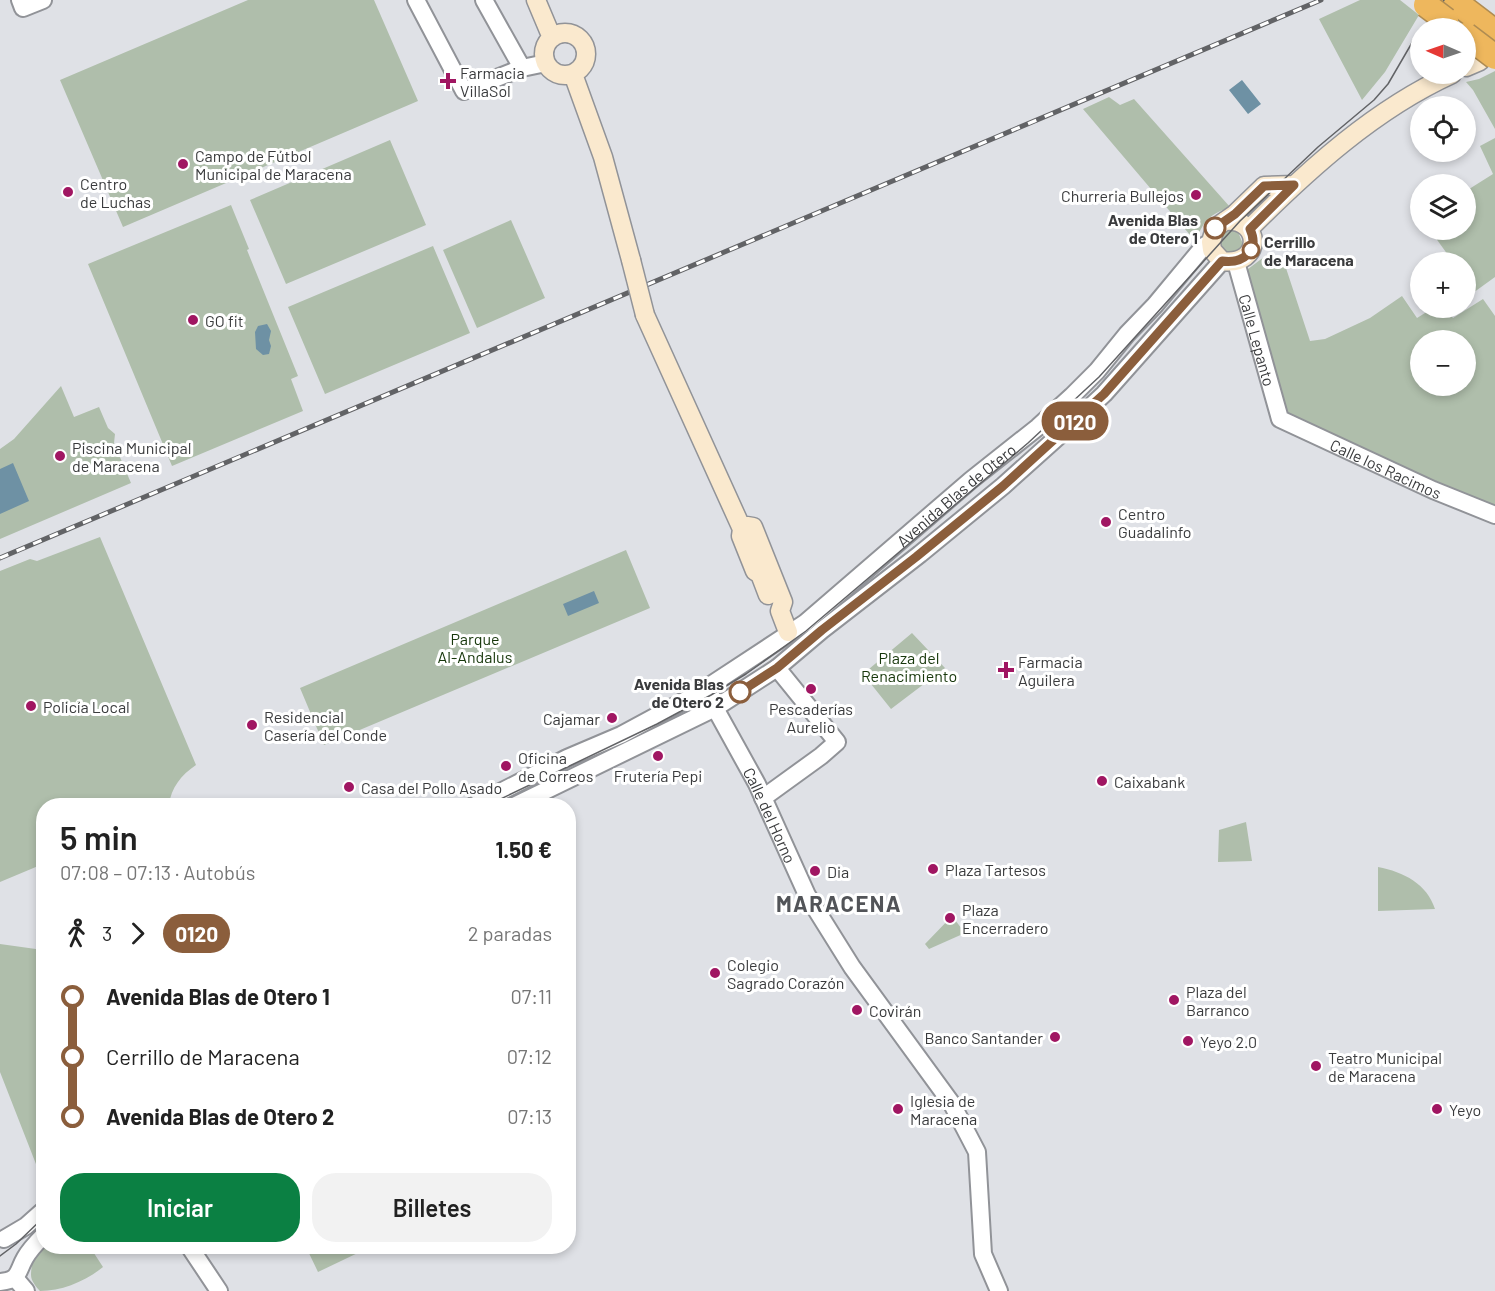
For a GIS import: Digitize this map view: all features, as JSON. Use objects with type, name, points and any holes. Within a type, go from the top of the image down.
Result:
[{"type":"highway","points":[[1423,3],[1453,13],[1481,30],[1480,62]]},
{"type":"main road","points":[[536,0],[557,36]]},
{"type":"main road","points":[[549,0],[557,36]]},
{"type":"main road","points":[[557,36],[576,36],[586,50],[585,62],[573,74],[560,75],[546,63],[545,50],[557,36]]},
{"type":"main road","points":[[573,74],[603,157],[645,315],[742,529],[753,526],[773,607],[780,611],[788,632]]},
{"type":"main road","points":[[1250,229],[1294,185],[1361,130],[1414,92],[1431,84]]},
{"type":"main road","points":[[1225,221],[1240,221],[1250,229],[1253,238],[1252,248],[1247,255],[1229,261],[1212,250],[1211,242],[1215,228],[1264,186],[1294,185]]},
{"type":"street","points":[[22,4],[43,0]]},
{"type":"street","points":[[416,0],[464,91],[522,68],[546,63]]},
{"type":"street","points":[[484,0],[522,68]]},
{"type":"street","name":"Avenida Blas de Otero","points":[[488,798],[562,760],[621,735],[697,694],[788,632],[805,623],[1072,396],[1102,366],[1204,246],[1211,242]]},
{"type":"street","name":"Avenida Blas de Otero","points":[[530,798],[715,708],[777,668],[1003,486],[1061,434],[1104,394],[1229,261]]},
{"type":"street","name":"Calle Lepanto","points":[[1229,261],[1280,419]]},
{"type":"street","name":"Calle los Racimos","points":[[1280,419],[1433,490],[1495,515]]},
{"type":"street","points":[[788,632],[800,649]]},
{"type":"street","points":[[763,798],[837,742],[777,668],[788,632]]},
{"type":"street","points":[[713,682],[711,695],[715,708]]},
{"type":"street","name":"Calle del Horno","points":[[715,708],[763,798],[807,895],[852,967],[948,1099],[977,1152],[983,1254],[999,1291]]},
{"type":"street","points":[[2,1239],[26,1226],[36,1217]]},
{"type":"street","points":[[2,1239],[16,1244],[22,1252],[23,1267],[7,1280],[26,1291]]},
{"type":"street","points":[[24,1261],[36,1245]]},
{"type":"street","points":[[194,1254],[219,1291]]},
{"type":"green space","name":"Campo de Fútbol Municipal de Maracena","points":[[248,0],[374,0],[418,101],[123,227],[60,80]]},
{"type":"green space","points":[[1360,0],[1400,0],[1419,15],[1417,18],[1410,18],[1410,30],[1385,72],[1362,100],[1319,19]]},
{"type":"green space","points":[[1495,71],[1495,129],[1468,84],[1476,84],[1476,80]]},
{"type":"green space","points":[[1109,97],[1120,105],[1134,99],[1230,207],[1208,219],[1196,242],[1083,109]]},
{"type":"green space","points":[[1495,138],[1495,277],[1476,291],[1476,252],[1446,252],[1437,240],[1476,240],[1476,185],[1493,174],[1480,146]]},
{"type":"green space","points":[[390,140],[426,225],[286,284],[250,200]]},
{"type":"green space","name":"GO fit","points":[[231,205],[298,376],[291,379],[303,411],[172,466],[88,264]]},
{"type":"green space","points":[[511,220],[545,298],[477,328],[443,250]]},
{"type":"green space","points":[[1226,230],[1238,232],[1243,244],[1240,252],[1224,255],[1217,240]]},
{"type":"green space","points":[[433,246],[470,333],[325,394],[288,307]]},
{"type":"green space","points":[[1268,254],[1283,259],[1310,341],[1325,339],[1370,318],[1402,296],[1410,308],[1410,318],[1476,318],[1476,303],[1483,299],[1495,316],[1495,512],[1286,417],[1244,272]]},
{"type":"green space","name":"Piscina Municipal de Maracena","points":[[61,386],[74,417],[99,407],[108,428],[115,434],[114,443],[131,483],[0,539],[0,449],[14,439]]},
{"type":"green space","points":[[100,537],[196,765],[178,782],[171,798],[36,798],[36,867],[0,882],[0,571],[30,559],[37,561]]},
{"type":"green space","name":"Parque Al-Andalus","points":[[626,550],[650,608],[324,745],[300,688]]},
{"type":"green space","name":"Plaza del Renacimiento","points":[[912,633],[945,668],[891,709],[863,674]]},
{"type":"green space","points":[[1246,822],[1252,861],[1218,862],[1219,830]]},
{"type":"green space","points":[[1378,867],[1397,872],[1413,880],[1426,893],[1435,909],[1378,911]]},
{"type":"green space","points":[[952,916],[965,933],[929,949],[925,944]]},
{"type":"green space","points":[[0,944],[36,949],[36,1164],[0,1072]]},
{"type":"green space","points":[[36,1252],[36,1254],[95,1254],[103,1267],[73,1284],[40,1291],[31,1278],[31,1256]]},
{"type":"green space","points":[[309,1254],[356,1254],[318,1272]]},
{"type":"water","points":[[1242,80],[1261,104],[1248,114],[1229,90]]},
{"type":"water","points":[[267,324],[271,331],[269,340],[271,346],[269,354],[263,355],[256,349],[255,332],[258,326]]},
{"type":"water","points":[[13,463],[29,501],[0,514],[0,469]]},
{"type":"water","points":[[594,591],[599,603],[568,616],[563,604]]},
{"type":"tram line","points":[[1433,18],[1444,0]]},
{"type":"tram line","points":[[503,798],[657,724],[711,695],[746,674],[806,631],[1028,443],[1099,377],[1240,221],[1318,147],[1374,100],[1388,84],[1410,46]]},
{"type":"tram line","points":[[0,1256],[36,1225]]},
{"type":"railway","points":[[0,558],[1321,0]]},
{"type":"bus line","name":"0120","points":[[740,692],[777,668],[920,554],[1003,486],[1061,434],[1104,394],[1222,261],[1236,262],[1251,251],[1253,238],[1250,229],[1294,185],[1264,186],[1235,214],[1215,228]]},
{"type":"place","name":"Farmacia VillaSol","points":[[448,81]]},
{"type":"place","name":"Campo de Fútbol Municipal de Maracena","points":[[183,164]]},
{"type":"place","name":"Centro de Luchas","points":[[68,192]]},
{"type":"place","name":"Churreria Bullejos","points":[[1196,195]]},
{"type":"place","name":"Avenida Blas de Otero 1","points":[[1215,228]]},
{"type":"place","name":"Cerrillo de Maracena","points":[[1251,250]]},
{"type":"place","name":"GO fit","points":[[193,320]]},
{"type":"place","name":"Piscina Municipal de Maracena","points":[[60,456]]},
{"type":"place","name":"Centro Guadalinfo","points":[[1106,522]]},
{"type":"place","name":"Farmacia Aguilera","points":[[1006,670]]},
{"type":"place","name":"Pescaderías Aurelio","points":[[811,689]]},
{"type":"place","name":"Avenida Blas de Otero 2","points":[[740,692]]},
{"type":"place","name":"Policía Local","points":[[31,706]]},
{"type":"place","name":"Cajamar","points":[[612,718]]},
{"type":"place","name":"Residencial Casería del Conde","points":[[252,725]]},
{"type":"place","name":"Frutería Pepi","points":[[658,756]]},
{"type":"place","name":"Oficina de Correos","points":[[506,766]]},
{"type":"place","name":"Caixabank","points":[[1102,781]]},
{"type":"place","name":"Casa del Pollo Asado","points":[[349,787]]},
{"type":"place","name":"Plaza Tartesos","points":[[933,869]]},
{"type":"place","name":"Dia","points":[[815,871]]},
{"type":"place","name":"Plaza Encerradero","points":[[950,918]]},
{"type":"place","name":"Colegio Sagrado Corazón","points":[[715,973]]},
{"type":"place","name":"Plaza del Barranco","points":[[1174,1000]]},
{"type":"place","name":"Covirán","points":[[857,1010]]},
{"type":"place","name":"Banco Santander","points":[[1055,1037]]},
{"type":"place","name":"Yeyo 2.0","points":[[1188,1041]]},
{"type":"place","name":"Teatro Municipal de Maracena","points":[[1316,1066]]},
{"type":"place","name":"Iglesia de Maracena","points":[[898,1109]]},
{"type":"place","name":"Yeyo","points":[[1437,1109]]},
{"type":"district","name":"MARACENA","points":[[839,903]]}]
